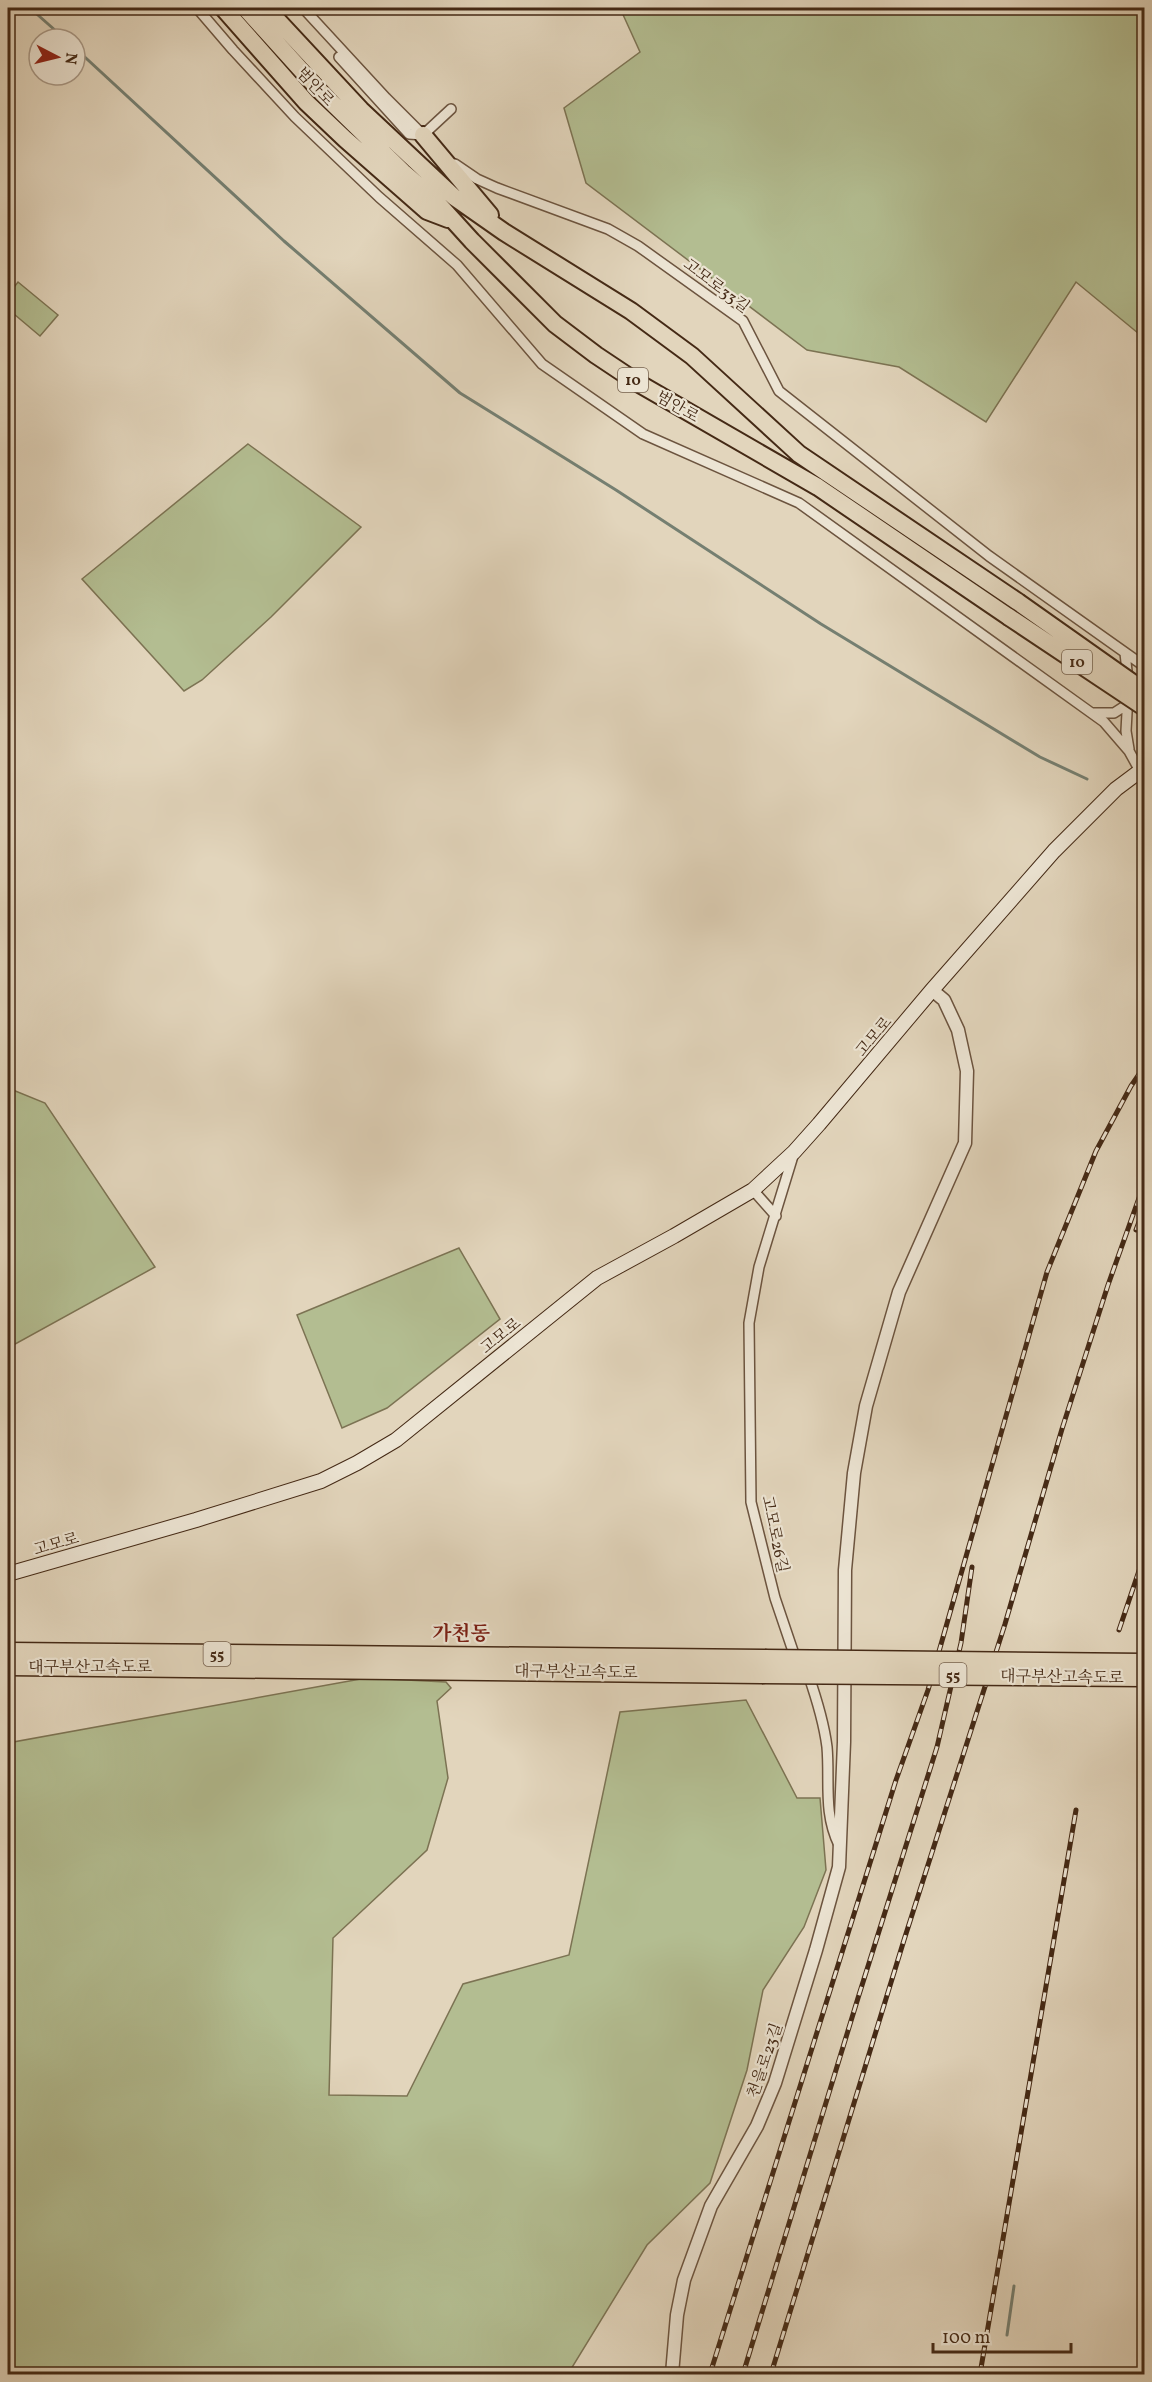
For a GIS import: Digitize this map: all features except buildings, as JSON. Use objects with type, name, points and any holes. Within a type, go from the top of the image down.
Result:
[{"type":"highway","points":[[223,8],[306,102],[345,140],[427,211],[453,221]]},
{"type":"highway","name":"범안로","points":[[245,8],[322,93],[433,198],[555,324],[638,383],[818,487],[1144,691]]},
{"type":"highway","name":"범안로","points":[[266,8],[333,82],[454,198],[504,232],[632,311],[692,356],[757,418],[800,454],[1144,708]]},
{"type":"highway","points":[[423,135],[504,232]]},
{"type":"highway","name":"대구부산고속도로","points":[[8,1652],[427,1663]]},
{"type":"highway","name":"대구부산고속도로","points":[[8,1666],[427,1663],[763,1666],[1144,1663]]},
{"type":"highway","name":"대구부산고속도로","points":[[763,1666],[1144,1677]]},
{"type":"main road","name":"고모로","points":[[8,1574],[310,1485],[357,1463],[396,1440],[597,1278],[753,1190],[794,1152],[1054,851],[1116,789],[1142,770]]},
{"type":"street","points":[[197,8],[295,117],[379,197],[457,264],[542,364],[643,434],[799,503],[1091,713],[1112,730],[1142,770]]},
{"type":"street","points":[[295,8],[409,134],[423,135],[451,109]]},
{"type":"street","name":"고모로33길","points":[[303,8],[423,135],[459,168],[477,178],[608,229],[638,246],[743,321],[779,391],[981,550],[1144,666]]},
{"type":"street","points":[[1125,653],[1129,682],[1126,731],[1129,751]]},
{"type":"street","points":[[1091,713],[1114,713],[1128,704]]},
{"type":"street","name":"천을로23길","points":[[672,2374],[677,2315],[684,2280],[711,2206],[757,2126],[775,2083],[836,1877],[840,1847],[844,1742],[846,1570],[854,1473],[866,1406],[899,1292],[965,1143],[967,1071],[958,1030],[944,1000],[932,990]]},
{"type":"street","name":"고모로26길","points":[[794,1152],[759,1267],[749,1323],[751,1502],[775,1598],[796,1660],[807,1668],[814,1691],[827,1747],[827,1797],[831,1830],[840,1847]]},
{"type":"street","points":[[753,1190],[776,1216]]},
{"type":"green space","points":[[620,8],[1144,8],[1144,338],[1076,282],[986,422],[899,367],[807,350],[586,183],[564,108],[640,52]]},
{"type":"green space","points":[[18,282],[58,315],[40,336],[8,309],[8,295]]},
{"type":"green space","points":[[248,444],[361,527],[271,617],[202,680],[184,691],[82,579]]},
{"type":"green space","points":[[8,1088],[45,1103],[155,1267],[8,1348]]},
{"type":"green space","points":[[459,1248],[500,1319],[387,1408],[342,1428],[297,1315]]},
{"type":"green space","points":[[366,1678],[446,1682],[451,1688],[437,1701],[448,1778],[427,1850],[333,1938],[329,2095],[407,2096],[463,1984],[569,1955],[620,1712],[746,1700],[797,1798],[820,1798],[826,1870],[804,1927],[763,1990],[747,2070],[710,2183],[647,2245],[568,2374],[8,2374],[8,1743]]},
{"type":"waterway","points":[[30,8],[51,27]]},
{"type":"waterway","points":[[87,59],[284,241],[460,393],[616,490],[821,624],[1040,757],[1087,779]]},
{"type":"waterway","points":[[1007,2335],[1014,2286]]},
{"type":"railway","points":[[710,2374],[896,1780],[928,1690],[1047,1272],[1096,1151],[1131,1086],[1144,1067]]},
{"type":"railway","points":[[771,2374],[904,1940],[1005,1624],[1062,1429],[1108,1285],[1144,1184]]},
{"type":"railway","points":[[1136,1230],[1144,1209]]},
{"type":"railway","points":[[1119,1630],[1144,1556]]},
{"type":"railway","points":[[743,2374],[937,1747],[961,1643],[972,1567]]},
{"type":"railway","points":[[980,2374],[1076,1810]]},
{"type":"district","name":"가천동","points":[[461,1633]]}]
